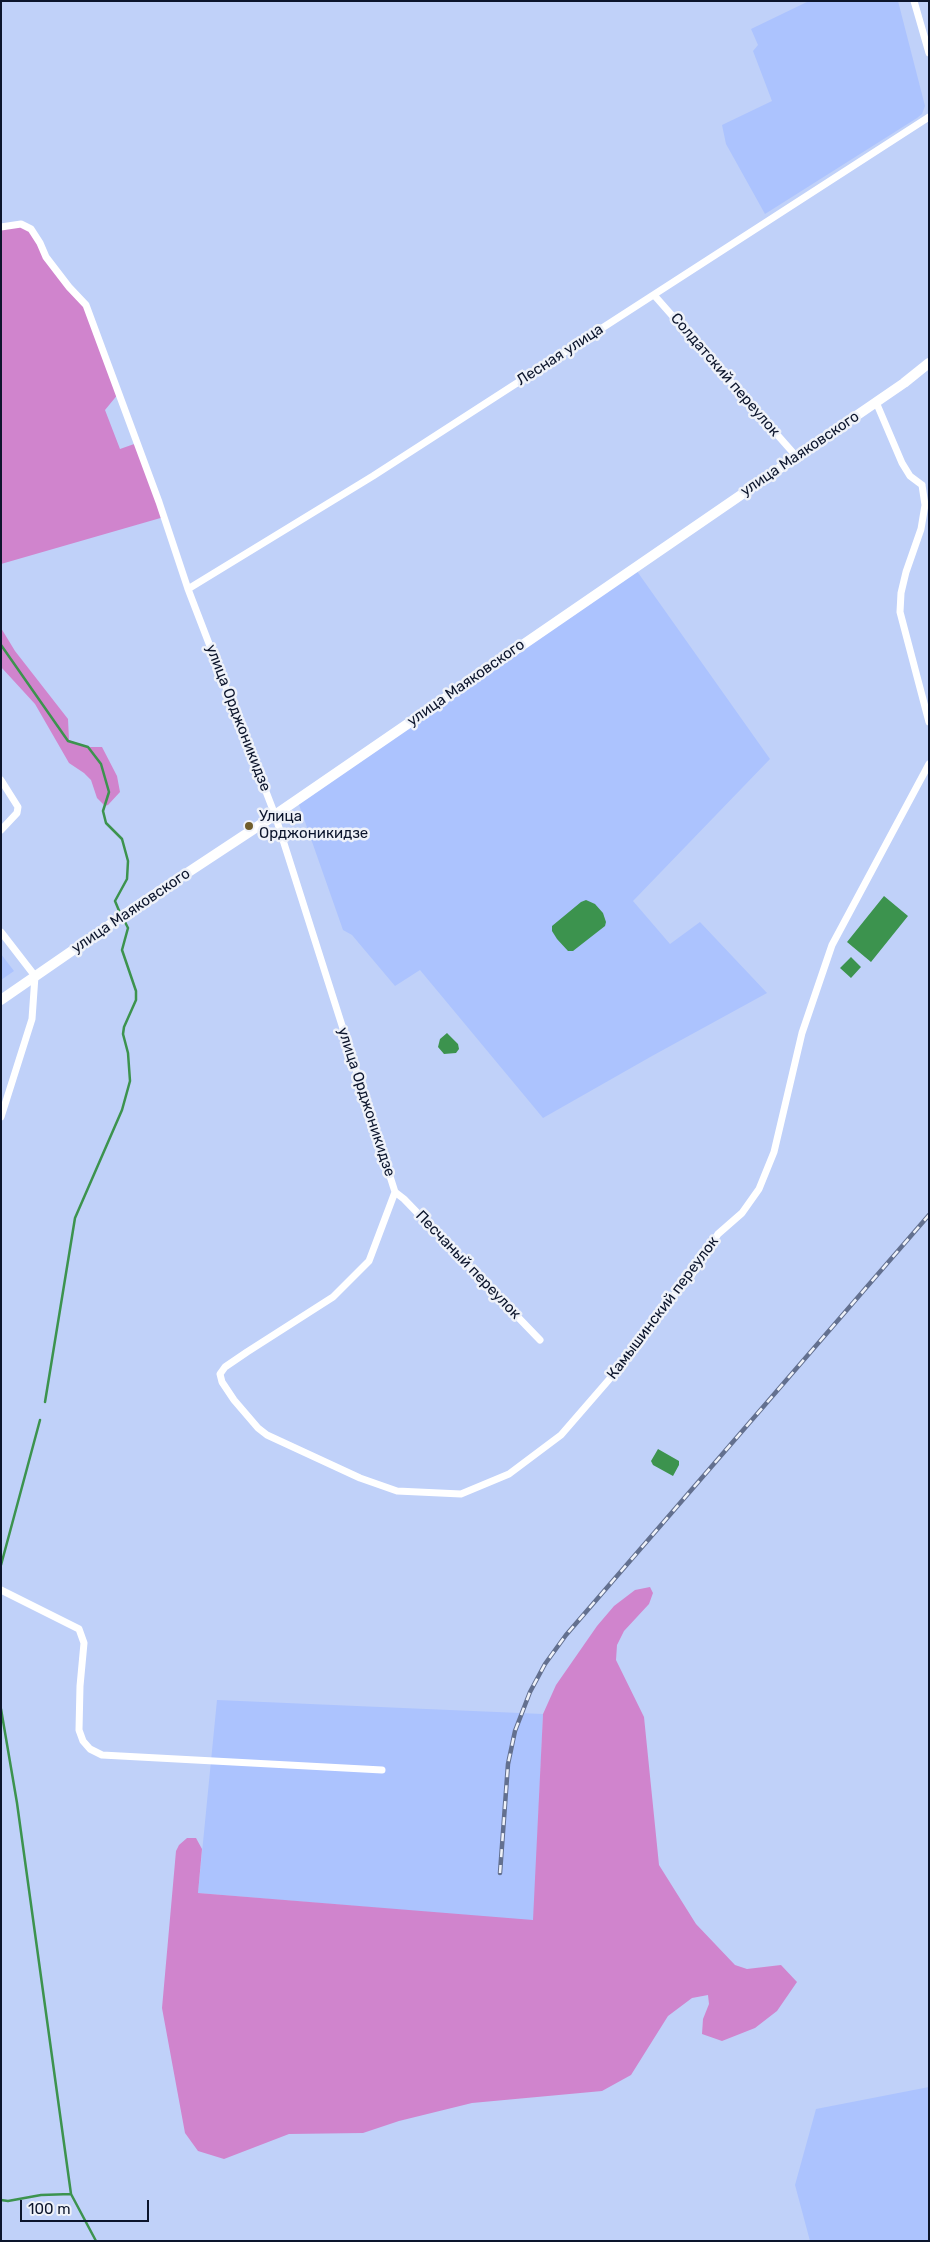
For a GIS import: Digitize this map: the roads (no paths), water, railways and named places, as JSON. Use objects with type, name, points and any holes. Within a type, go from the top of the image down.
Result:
[{"type":"street","points":[[914,1],[929,53]]},
{"type":"street","name":"Лесная улица","points":[[188,589],[356,486],[929,117]]},
{"type":"street","name":"улица Орджоникидзе","points":[[1,227],[21,224],[31,229],[46,257],[69,287],[86,304],[159,502],[188,589],[275,815],[395,1192]]},
{"type":"street","name":"Солдатский переулок","points":[[654,295],[796,456]]},
{"type":"street","name":"улица Маяковского","points":[[1,1000],[137,906],[275,815],[876,402],[929,363]]},
{"type":"street","points":[[876,402],[902,463],[910,476],[925,484],[925,505],[921,529],[906,572],[901,593],[900,612],[929,722]]},
{"type":"street","name":"Камышинский переулок","points":[[395,1192],[369,1261],[333,1297],[247,1352],[225,1367],[220,1374],[222,1382],[234,1400],[258,1428],[267,1435],[360,1478],[397,1491],[461,1494],[509,1474],[561,1435],[640,1345],[669,1301],[691,1276],[718,1234],[742,1213],[759,1189],[774,1152],[802,1033],[832,945],[929,764]]},
{"type":"street","points":[[1,780],[16,800],[18,806],[17,813],[1,830]]},
{"type":"street","points":[[1,932],[35,976],[32,1019],[1,1117]]},
{"type":"street","name":"Песчаный переулок","points":[[395,1192],[404,1199],[540,1340]]},
{"type":"street","points":[[4,1591],[79,1629],[84,1643],[80,1686],[79,1730],[83,1741],[90,1749],[102,1755],[382,1770]]},
{"type":"waterway","points":[[1,645],[68,741],[88,747],[101,764],[109,792],[103,811],[106,823],[122,839],[128,861],[127,879],[115,901],[120,913]]},
{"type":"waterway","points":[[45,1402],[75,1218],[122,1110],[130,1081],[128,1053],[123,1034],[124,1027],[136,1000],[136,991],[122,950],[128,928],[123,918]]},
{"type":"waterway","points":[[1,1565],[40,1420]]},
{"type":"waterway","points":[[1,1709],[17,1803],[71,2194],[96,2241]]},
{"type":"waterway","points":[[1,2200],[8,2201],[41,2195],[71,2194]]},
{"type":"railway","points":[[500,1873],[508,1764],[515,1731],[530,1692],[545,1664],[566,1635],[929,1215]]},
{"type":"place","name":"Улица Орджоникидзе","points":[[249,826]]}]
